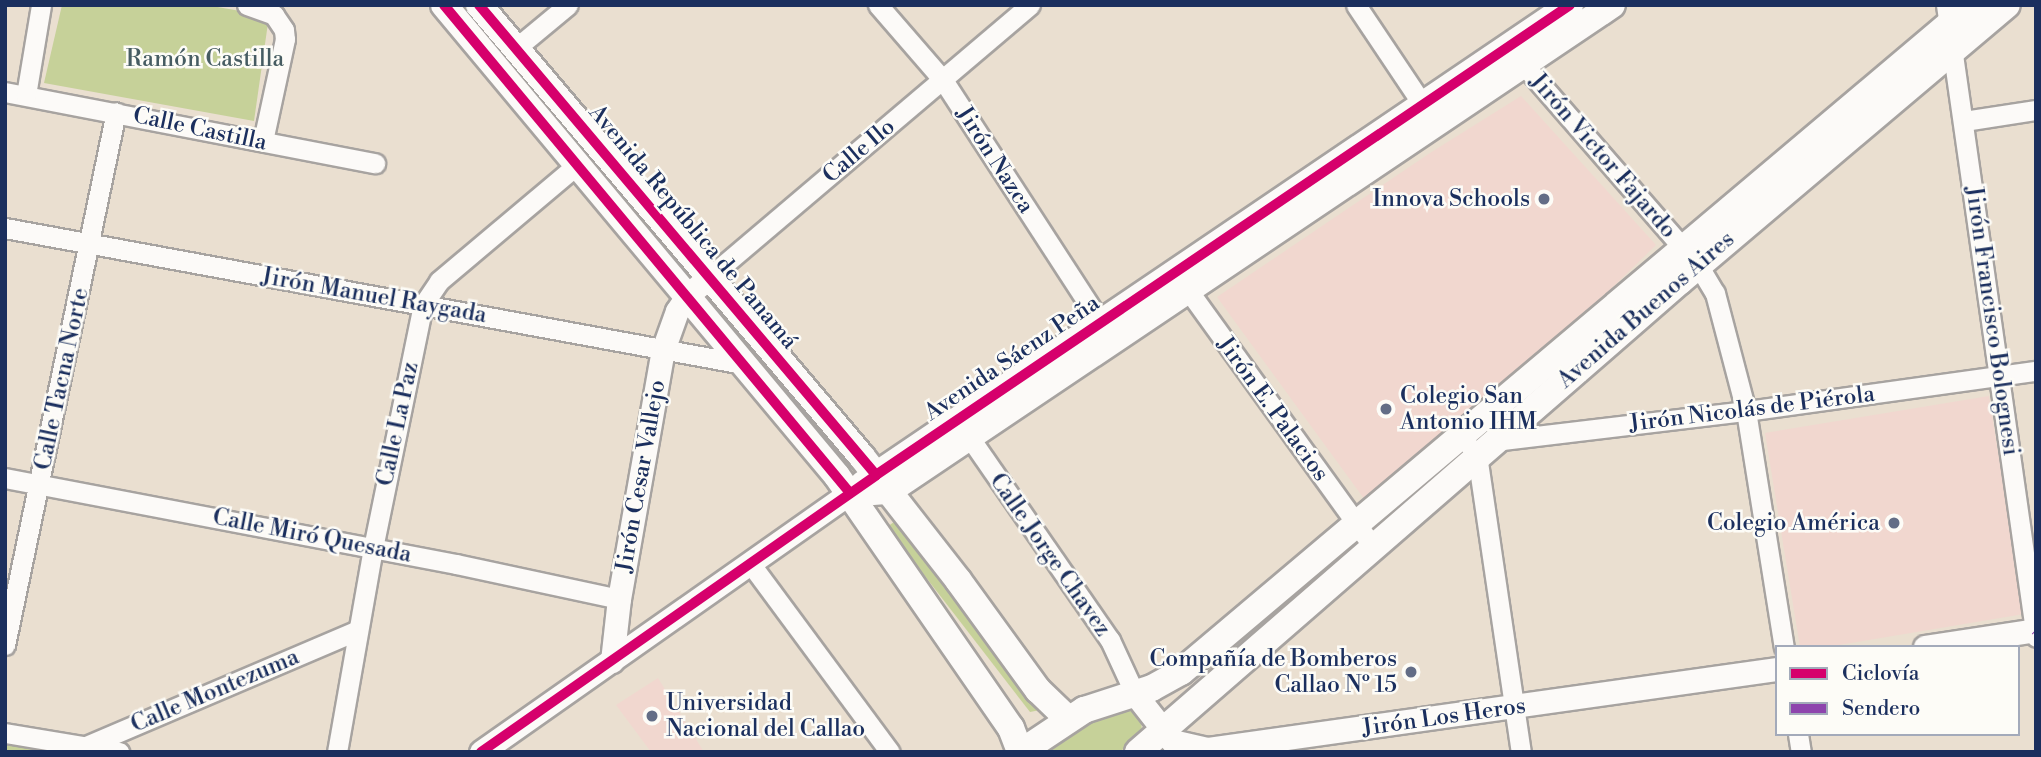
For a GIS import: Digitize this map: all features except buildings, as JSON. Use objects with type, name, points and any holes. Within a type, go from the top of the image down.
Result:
[{"type":"main road","name":"Avenida República de Panamá","points":[[444,5],[850,493],[1011,728],[1021,752]]},
{"type":"main road","name":"Avenida República de Panamá","points":[[479,5],[883,483],[1038,690],[1068,719]]},
{"type":"main road","name":"Avenida Sáenz Peña","points":[[883,483],[1516,56],[1570,5]]},
{"type":"main road","name":"Avenida Sáenz Peña","points":[[963,429],[1101,323],[1182,281],[1423,105],[1612,5]]},
{"type":"main road","name":"Avenida Buenos Aires","points":[[1138,752],[1364,535],[1691,257],[1972,5]]},
{"type":"main road","name":"Avenida Buenos Aires","points":[[1949,27],[2007,5]]},
{"type":"main road","points":[[850,493],[883,483]]},
{"type":"main road","name":"Avenida Buenos Aires","points":[[1021,752],[1084,710],[1135,694],[1181,672],[1364,535]]},
{"type":"street","points":[[26,95],[41,5]]},
{"type":"street","points":[[247,5],[264,9],[281,22],[285,39],[264,141]]},
{"type":"street","points":[[516,48],[568,5]]},
{"type":"street","name":"Jirón Nazca","points":[[878,5],[943,80],[1101,323]]},
{"type":"street","name":"Calle Ilo","points":[[687,296],[1030,5]]},
{"type":"street","points":[[1356,5],[1423,105]]},
{"type":"street","name":"Jirón Francisco Bolognesi","points":[[1949,27],[2036,637]]},
{"type":"street","name":"Jirón Victor Fajardo","points":[[1516,56],[1691,257],[1715,293],[1746,411],[1784,645]]},
{"type":"street","name":"Calle Castilla","points":[[5,92],[375,163]]},
{"type":"street","points":[[1964,121],[2036,110]]},
{"type":"street","name":"Calle Tacna Norte","points":[[5,645],[116,112]]},
{"type":"street","name":"Calle La Paz","points":[[337,752],[373,548],[423,305],[439,281],[578,164]]},
{"type":"street","name":"Jirón Manuel Raygada","points":[[5,228],[743,364]]},
{"type":"street","name":"Jirón E. Palacios","points":[[1182,281],[1364,535]]},
{"type":"street","name":"Jirón Cesar Vallejo","points":[[611,661],[619,599],[663,349],[671,320],[687,296]]},
{"type":"street","name":"Jirón Nicolás de Piérola","points":[[1477,439],[1746,411],[2036,371]]},
{"type":"street","name":"Calle Jorge Chavez","points":[[963,429],[1110,640],[1135,694]]},
{"type":"street","points":[[1477,439],[1521,752]]},
{"type":"street","name":"Calle Miró Quesada","points":[[5,478],[373,548],[619,599]]},
{"type":"street","points":[[481,752],[850,493]]},
{"type":"street","points":[[750,563],[890,752]]},
{"type":"street","name":"Calle Montezuma","points":[[80,748],[358,630]]},
{"type":"street","points":[[1937,645],[2035,630]]},
{"type":"street","name":"Jirón Los Heros","points":[[1135,694],[1172,741],[1208,749],[1775,669]]},
{"type":"street","points":[[5,733],[80,748],[119,752]]},
{"type":"shaded area","name":"Colegio San Antonio IHM","points":[[1521,96],[1656,245],[1582,317],[1365,500],[1217,297],[1430,153]]},
{"type":"shaded area","name":"Colegio América","points":[[1989,396],[2024,614],[1839,645],[1800,645],[1765,433]]},
{"type":"shaded area","name":"Universidad Nacional del Callao","points":[[658,678],[704,752],[651,752],[616,705]]},
{"type":"green space","name":"Ramón Castilla","points":[[62,5],[206,5],[269,16],[254,121],[44,83]]},
{"type":"green space","points":[[460,5],[473,5],[688,262],[681,267]]},
{"type":"green space","points":[[712,291],[820,426],[813,432],[705,296]]},
{"type":"green space","points":[[898,519],[1040,710],[1030,712],[887,527]]},
{"type":"green space","points":[[1114,703],[1135,709],[1141,719],[1142,732],[1120,752],[1048,752]]},
{"type":"green space","points":[[5,739],[41,746],[40,751],[5,752]]},
{"type":"cycle path","points":[[444,5],[850,493]]},
{"type":"cycle path","points":[[479,5],[876,475]]},
{"type":"cycle path","points":[[481,752],[876,475],[1570,5]]},
{"type":"place","name":"Innova Schools","points":[[1544,199]]},
{"type":"place","name":"Colegio San Antonio IHM","points":[[1386,409]]},
{"type":"place","name":"Colegio América","points":[[1894,523]]},
{"type":"place","name":"Compañía de Bomberos Callao Nº 15","points":[[1411,672]]},
{"type":"place","name":"Universidad Nacional del Callao","points":[[652,716]]}]
